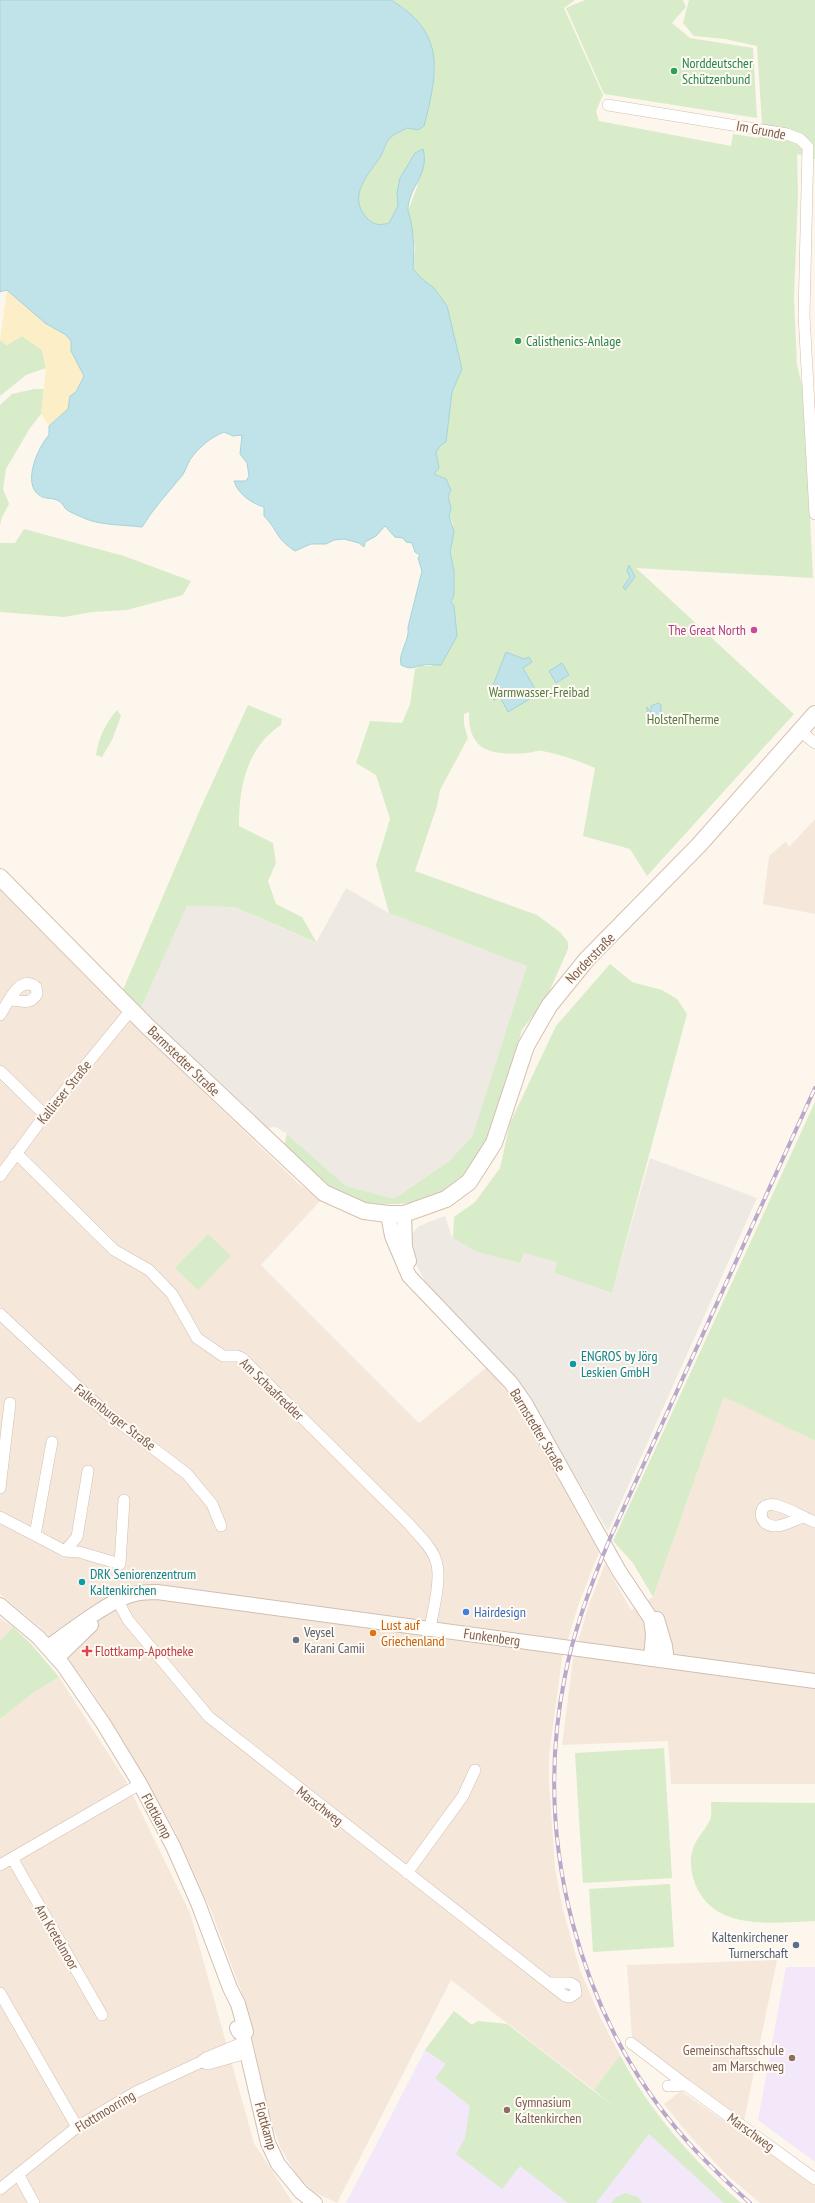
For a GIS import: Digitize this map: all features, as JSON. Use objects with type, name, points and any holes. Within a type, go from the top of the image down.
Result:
[{"type":"main road","name":"Norderstraße","points":[[404,1214],[446,1199],[469,1182],[494,1143],[522,1058],[537,1024],[548,1006],[588,958],[699,845],[815,714]]},
{"type":"main road","name":"Barmstedter Straße","points":[[0,877],[131,1010],[278,1152],[324,1193],[364,1210],[388,1214],[404,1214]]},
{"type":"street","name":"Im Grunde","points":[[608,105],[787,134],[800,140],[808,147],[804,315],[815,514]]},
{"type":"street","points":[[800,731],[815,743]]},
{"type":"street","points":[[0,1015],[10,1000]]},
{"type":"street","name":"Kallieser Straße","points":[[2,1170],[131,1010]]},
{"type":"street","points":[[0,1071],[45,1115]]},
{"type":"street","name":"Am Schaafredder","points":[[16,1153],[114,1250],[148,1270],[172,1294],[197,1338],[223,1356],[237,1356],[242,1358],[409,1524],[433,1554],[436,1562],[438,1576],[430,1629]]},
{"type":"street","name":"Barmstedter Straße","points":[[388,1214],[392,1236],[409,1276],[420,1290],[515,1389],[619,1571],[653,1611],[660,1624],[666,1661]]},
{"type":"street","name":"Barmstedter Straße","points":[[404,1214],[405,1248],[420,1290]]},
{"type":"street","name":"Falkenburger Straße","points":[[0,1314],[104,1411],[187,1474],[212,1504],[221,1526]]},
{"type":"street","points":[[0,1488],[10,1403]]},
{"type":"street","points":[[35,1536],[52,1442]]},
{"type":"street","points":[[65,1551],[77,1537],[88,1471]]},
{"type":"street","points":[[0,1517],[65,1551],[78,1552],[120,1564],[124,1500]]},
{"type":"street","points":[[802,1517],[815,1522]]},
{"type":"street","name":"Barmstedter Straße","points":[[632,1588],[651,1619],[653,1634],[651,1658]]},
{"type":"street","name":"Funkenberg","points":[[48,1647],[118,1600],[134,1594],[157,1592],[815,1681]]},
{"type":"street","name":"Marschweg","points":[[118,1600],[128,1620],[209,1717],[407,1873],[550,1983]]},
{"type":"street","name":"Flottkamp","points":[[0,1605],[24,1624],[48,1647],[57,1658],[103,1723],[140,1784],[173,1846],[195,1896],[230,1988],[238,2004],[246,2032],[245,2043],[268,2143],[278,2164],[301,2192],[315,2203]]},
{"type":"street","name":"Funkenberg","points":[[57,1658],[101,1611]]},
{"type":"street","points":[[407,1873],[463,1796],[475,1770]]},
{"type":"street","points":[[0,1865],[140,1784]]},
{"type":"street","name":"Am Kretelmoor","points":[[12,1858],[102,2015]]},
{"type":"street","points":[[0,1993],[77,2127]]},
{"type":"street","name":"Flottmoorring","points":[[0,2189],[77,2127],[136,2092],[201,2062],[208,2064],[245,2043]]},
{"type":"street","name":"Marschweg","points":[[631,2043],[815,2179]]},
{"type":"street","points":[[668,2086],[686,2085]]},
{"type":"street","points":[[18,2174],[34,2203]]},
{"type":"shaded area","points":[[815,819],[815,914],[763,904],[769,856],[786,841],[789,847]]},
{"type":"shaded area","points":[[346,888],[389,913],[528,966],[472,1137],[449,1161],[397,1197],[391,1198],[346,1186],[287,1134],[276,1127],[265,1128],[141,1008],[187,906],[235,907],[316,943]]},
{"type":"shaded area","points":[[0,889],[121,1013],[299,1184],[321,1200],[261,1265],[419,1423],[487,1367],[516,1403],[599,1552],[579,1603],[562,1658],[549,1756],[549,1782],[555,1868],[563,1910],[580,1970],[601,2019],[620,2055],[594,2090],[451,1980],[337,2203],[314,2192],[299,2179],[281,2149],[271,2122],[243,1996],[212,1913],[176,1833],[121,1737],[93,1693],[59,1647],[40,1627],[0,1594]]},
{"type":"shaded area","points":[[650,1158],[757,1198],[608,1531],[517,1378],[429,1289],[415,1262],[412,1234],[419,1226],[445,1216],[452,1237],[477,1252],[522,1263],[524,1252],[557,1262],[554,1273],[612,1293]]},
{"type":"shaded area","points":[[724,1397],[815,1441],[815,1784],[671,1784],[668,1741],[562,1745],[573,1659],[589,1604],[605,1564],[631,1610],[653,1597]]},
{"type":"shaded area","points":[[0,1618],[13,1627],[0,1641]]},
{"type":"shaded area","points":[[59,1677],[126,1781],[190,1913],[254,2143],[293,2203],[0,2203],[0,1719],[33,1693]]},
{"type":"shaded area","points":[[777,1960],[744,2121],[632,2037],[627,1965]]},
{"type":"shaded area","name":"Gemeinschaftsschule am Marschweg","points":[[786,1967],[815,1967],[815,2162],[758,2120]]},
{"type":"shaded area","name":"Gymnasium Kaltenkirchen","points":[[454,2011],[472,2025],[478,2021],[507,2024],[646,2131],[725,2203],[346,2203],[425,2050]]},
{"type":"shaded area","points":[[681,2091],[815,2184],[815,2203],[760,2203],[726,2174],[688,2134],[664,2104]]},
{"type":"green space","points":[[391,0],[575,0],[564,8],[603,95],[596,111],[599,121],[731,146],[733,134],[759,138],[762,123],[757,46],[725,39],[694,36],[683,23],[689,0],[815,0],[815,159],[797,154],[798,193],[794,299],[797,365],[804,393],[813,578],[636,568],[794,714],[647,876],[630,849],[583,836],[595,768],[569,758],[542,751],[515,754],[494,752],[485,749],[478,744],[473,736],[470,726],[469,712],[464,714],[464,725],[468,738],[440,790],[437,806],[415,871],[537,915],[560,932],[568,942],[568,949],[546,999],[522,1030],[488,1140],[478,1158],[462,1176],[438,1195],[416,1203],[372,1205],[349,1198],[328,1187],[283,1149],[287,1134],[346,1186],[391,1198],[397,1197],[449,1161],[472,1137],[527,966],[389,913],[376,865],[390,819],[376,775],[356,763],[370,721],[402,723],[410,704],[415,669],[420,666],[432,666],[457,636],[454,606],[451,602],[454,595],[454,571],[450,552],[453,523],[449,516],[451,508],[448,496],[434,474],[439,468],[436,451],[446,442],[452,392],[462,369],[447,306],[434,288],[422,279],[413,269],[415,248],[408,211],[417,187],[423,149],[415,153],[400,178],[397,193],[398,206],[389,223],[373,223],[365,216],[360,208],[359,200],[359,192],[362,184],[381,156],[389,139],[407,128],[418,130],[424,126],[435,70],[405,9]]},
{"type":"green space","name":"Norddeutscher Schützenbund","points":[[585,0],[683,0],[686,7],[672,23],[690,38],[753,48],[757,118],[604,94],[566,8]]},
{"type":"green space","points":[[22,336],[42,350],[46,368],[26,375],[0,396],[0,340],[7,345]]},
{"type":"green space","points":[[34,389],[44,389],[41,414],[30,428],[6,469],[3,489],[9,504],[2,517],[0,525],[0,405],[12,394]]},
{"type":"green space","points":[[24,529],[124,556],[191,581],[183,595],[127,610],[92,612],[64,617],[0,612],[0,543],[15,543]]},
{"type":"green space","points":[[248,705],[282,719],[281,725],[269,734],[252,757],[243,783],[239,812],[239,826],[273,843],[276,863],[268,881],[276,904],[302,917],[317,943],[235,907],[187,906],[141,1008],[122,992],[202,805]]},
{"type":"green space","points":[[117,710],[121,716],[112,740],[102,757],[96,755],[103,731]]},
{"type":"green space","points":[[610,964],[632,982],[662,990],[677,999],[687,1014],[612,1293],[554,1273],[557,1262],[524,1253],[521,1263],[477,1252],[453,1238],[454,1217],[475,1202],[500,1168],[510,1123],[556,1026]]},
{"type":"green space","points":[[815,1102],[815,1441],[724,1397],[653,1597],[633,1563],[613,1541]]},
{"type":"green space","points":[[208,1234],[231,1256],[198,1290],[175,1268]]},
{"type":"green space","points":[[13,1627],[32,1645],[59,1677],[33,1693],[0,1719],[0,1641]]},
{"type":"green space","points":[[664,1748],[672,1878],[583,1883],[575,1753]]},
{"type":"green space","points":[[711,1802],[815,1803],[815,1921],[766,1923],[749,1921],[733,1918],[719,1912],[706,1902],[695,1884],[692,1875],[691,1861],[695,1843],[711,1818]]},
{"type":"green space","points":[[670,1884],[674,1947],[593,1952],[589,1889]]},
{"type":"green space","points":[[454,2011],[472,2025],[478,2021],[507,2024],[618,2110],[594,2090],[620,2055],[632,2076],[659,2116],[706,2170],[741,2203],[724,2203],[649,2134],[596,2203],[568,2203],[520,2166],[502,2189],[456,2154],[465,2138],[470,2106],[435,2078],[446,2064],[425,2050]]},
{"type":"green space","points":[[626,2193],[638,2197],[642,2203],[611,2203],[616,2197]]},
{"type":"sand","points":[[7,290],[45,323],[66,335],[71,341],[71,351],[84,376],[68,409],[49,426],[41,414],[46,368],[42,350],[22,336],[7,345],[0,340]]},
{"type":"water","points":[[0,0],[391,0],[409,13],[421,26],[429,40],[433,55],[434,71],[429,106],[424,126],[418,130],[407,128],[389,139],[381,156],[362,184],[359,192],[359,200],[360,208],[365,216],[373,223],[389,223],[398,206],[397,193],[400,178],[415,153],[423,149],[424,166],[411,194],[408,210],[411,221],[414,251],[413,269],[422,279],[434,288],[447,306],[462,369],[452,392],[446,442],[442,444],[436,452],[439,468],[434,474],[446,479],[451,490],[448,496],[451,508],[449,516],[454,532],[450,552],[454,571],[454,595],[451,602],[454,606],[457,636],[441,665],[426,665],[411,668],[401,665],[401,656],[407,637],[408,627],[422,571],[418,558],[420,555],[415,552],[412,543],[406,542],[403,538],[395,537],[385,526],[376,536],[365,542],[364,547],[359,543],[344,539],[334,540],[326,544],[311,544],[295,551],[280,538],[264,516],[264,507],[254,503],[242,494],[236,486],[234,481],[246,481],[249,476],[247,463],[240,454],[242,435],[233,436],[224,432],[215,436],[202,446],[192,457],[182,476],[155,508],[142,527],[90,520],[67,510],[59,501],[42,497],[34,489],[32,474],[34,465],[40,448],[49,435],[49,426],[68,409],[70,396],[76,392],[84,376],[71,351],[71,341],[66,335],[45,323],[7,290],[0,292]]},
{"type":"water","points":[[629,565],[635,577],[625,590],[623,587],[630,577],[627,571]]},
{"type":"water","points":[[506,652],[524,659],[529,657],[532,662],[523,668],[538,694],[508,712],[500,697],[494,700],[490,693]]},
{"type":"water","points":[[562,663],[569,675],[556,683],[549,671]]},
{"type":"water","points":[[658,703],[661,705],[661,723],[652,724],[647,720],[647,707],[651,713],[651,706]]},
{"type":"railway","points":[[750,2203],[717,2173],[694,2149],[649,2092],[617,2038],[591,1982],[572,1922],[560,1861],[555,1799],[556,1737],[565,1676],[573,1640],[597,1570],[611,1536],[815,1088]]},
{"type":"place","name":"Norddeutscher Schützenbund","points":[[674,71]]},
{"type":"place","name":"Calisthenics-Anlage","points":[[518,341]]},
{"type":"place","name":"The Great North","points":[[754,630]]},
{"type":"place","name":"ENGROS by Jörg Leskien GmbH","points":[[573,1364]]},
{"type":"place","name":"DRK Seniorenzentrum Kaltenkirchen","points":[[82,1582]]},
{"type":"place","name":"Hairdesign","points":[[466,1612]]},
{"type":"place","name":"Lust auf Griechenland","points":[[373,1633]]},
{"type":"place","name":"Veysel Karani Camii","points":[[296,1640]]},
{"type":"place","name":"Flottkamp-Apotheke","points":[[87,1651]]},
{"type":"place","name":"Kaltenkirchener Turnerschaft","points":[[796,1945]]},
{"type":"place","name":"Gemeinschaftsschule am Marschweg","points":[[792,2058]]},
{"type":"place","name":"Gymnasium Kaltenkirchen","points":[[507,2110]]},
{"type":"park label","name":"Warmwasser-Freibad","points":[[539,692]]},
{"type":"park label","name":"HolstenTherme","points":[[683,719]]}]
